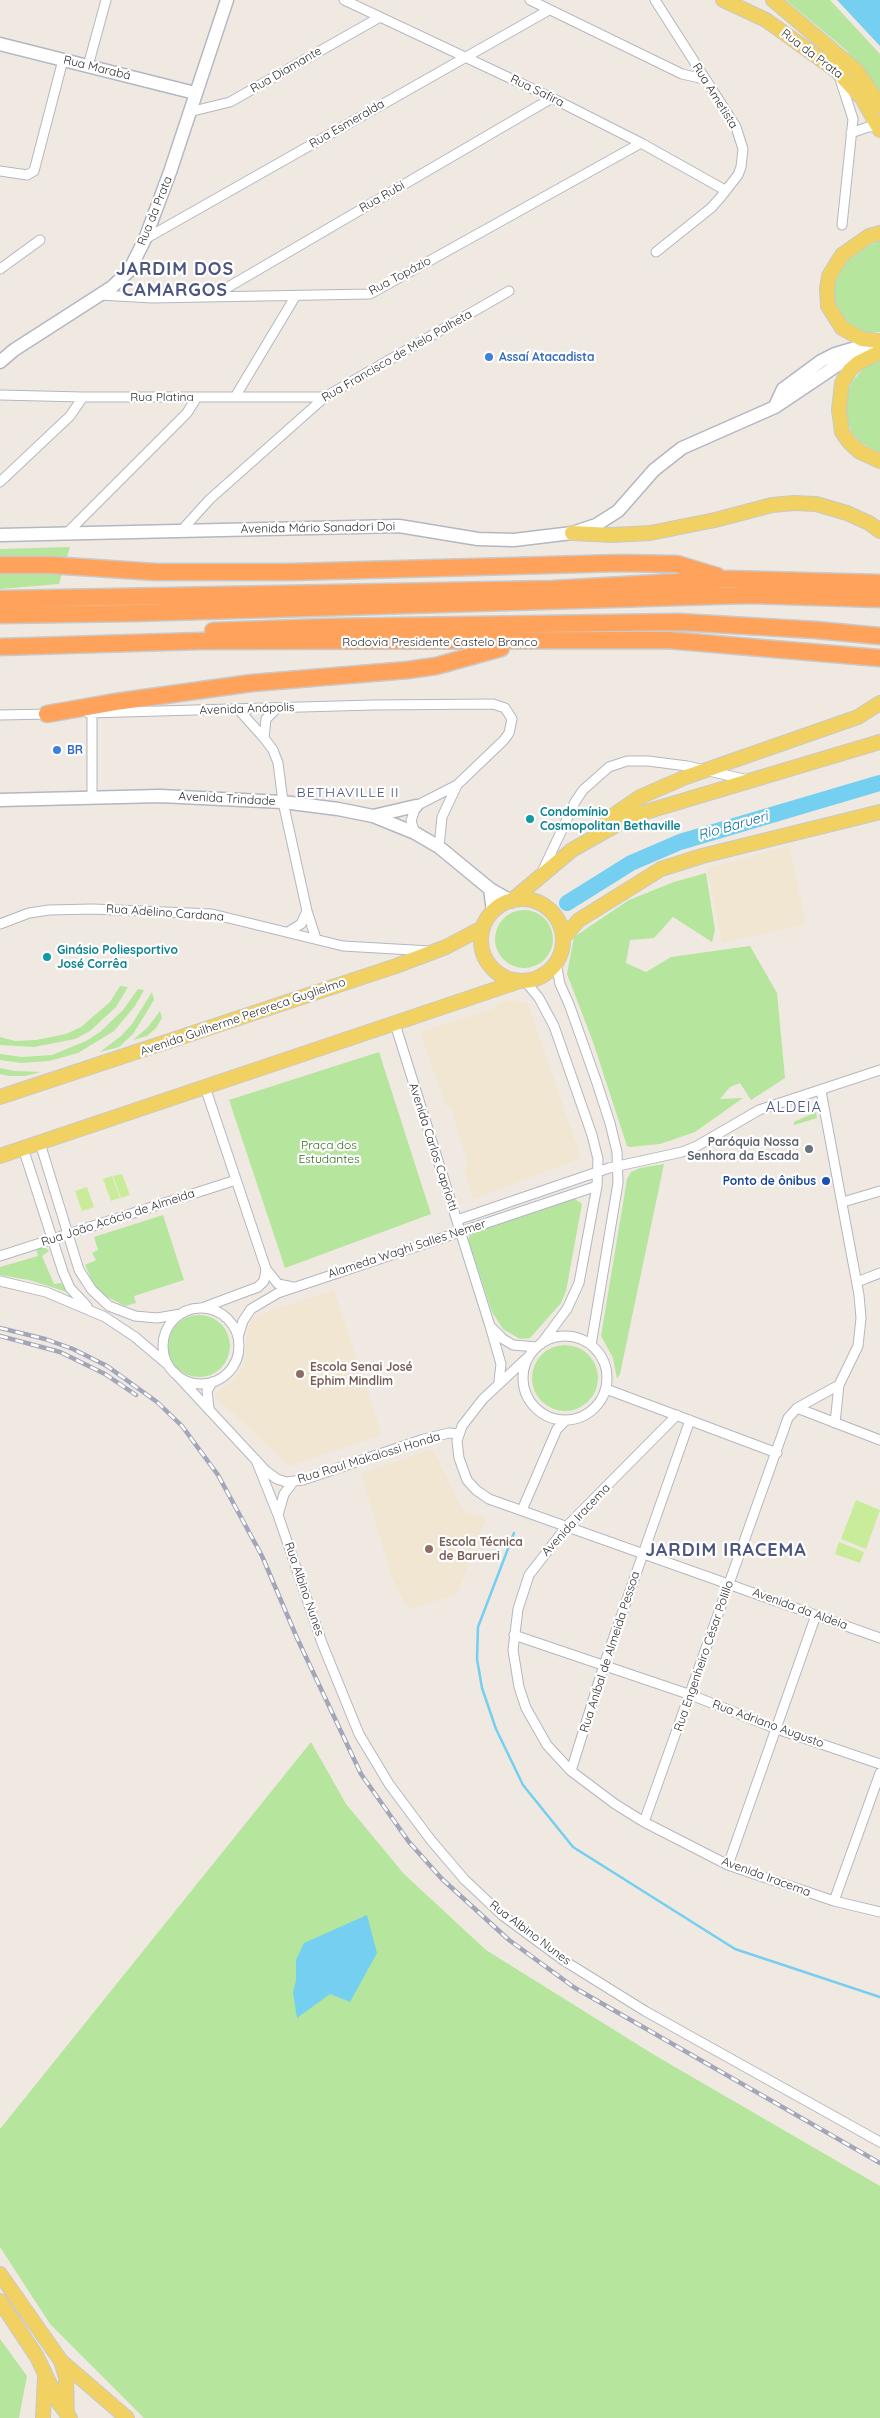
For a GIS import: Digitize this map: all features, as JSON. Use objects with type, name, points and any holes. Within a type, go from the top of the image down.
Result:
[{"type":"highway","points":[[0,565],[50,565],[156,572],[291,572],[621,563],[677,564],[729,579]]},
{"type":"highway","points":[[0,600],[553,588],[729,579],[818,589],[880,599]]},
{"type":"highway","points":[[0,615],[749,595],[880,584]]},
{"type":"highway","points":[[0,604],[92,614]]},
{"type":"highway","name":"Rodovia Presidente Castelo Branco","points":[[0,638],[328,627],[679,622],[816,630],[880,636]]},
{"type":"highway","points":[[46,714],[115,702],[252,683],[436,666],[522,642],[574,624]]},
{"type":"highway","points":[[0,646],[44,636]]},
{"type":"highway","name":"Rodovia Presidente Castelo Branco","points":[[0,646],[200,641],[522,642],[667,640],[880,658]]},
{"type":"main road","name":"Rua da Prata","points":[[0,362],[14,350],[100,295],[123,278],[145,239],[170,172],[227,0]]},
{"type":"main road","name":"Rua da Prata","points":[[723,0],[766,20],[837,71],[862,98],[879,129]]},
{"type":"main road","points":[[766,0],[805,28]]},
{"type":"main road","name":"Rua da Prata","points":[[773,0],[857,72],[880,105]]},
{"type":"main road","name":"Rua Marabá","points":[[0,44],[195,93]]},
{"type":"main road","points":[[880,233],[869,236],[842,255],[829,276],[827,289],[828,306],[842,328],[862,339],[880,341]]},
{"type":"main road","points":[[774,406],[783,389],[821,360],[851,348],[880,341]]},
{"type":"main road","name":"Avenida Mário Sanadori Doi","points":[[0,535],[399,526],[478,539],[514,540],[572,533],[596,524],[618,511],[654,470],[682,448],[774,406],[842,362],[868,352],[880,352]]},
{"type":"main road","points":[[880,352],[858,363],[850,370],[841,389],[839,410],[842,432],[849,442],[860,452],[880,461]]},
{"type":"main road","points":[[572,533],[612,535],[650,533],[715,520],[772,505],[794,503],[816,504],[847,513],[869,523],[880,531]]},
{"type":"main road","points":[[545,872],[568,848],[584,835],[640,797],[706,770],[858,717],[880,703]]},
{"type":"main road","points":[[522,981],[503,977],[489,966],[481,948],[482,928],[493,911],[511,900],[588,840],[632,816],[880,742]]},
{"type":"main road","points":[[862,748],[874,748],[880,751]]},
{"type":"main road","name":"Avenida Trindade","points":[[0,800],[160,796],[283,802],[338,808],[373,816],[415,833],[439,848],[490,890],[511,900]]},
{"type":"main road","points":[[373,816],[416,806]]},
{"type":"main road","points":[[563,938],[578,920],[661,869],[702,856],[880,812]]},
{"type":"main road","points":[[490,890],[493,911]]},
{"type":"main road","points":[[0,1156],[522,981],[540,977],[556,963],[561,954],[563,938],[560,925],[548,909],[531,900],[511,900]]},
{"type":"main road","name":"Avenida Guilherme Perereca Guglielmo","points":[[0,1097],[396,966],[435,951],[482,928]]},
{"type":"main road","points":[[0,2274],[61,2361],[127,2418]]},
{"type":"main road","points":[[0,2301],[37,2356],[68,2417]]},
{"type":"main road","points":[[61,2361],[66,2377],[68,2417]]},
{"type":"main road","points":[[43,2418],[46,2374]]},
{"type":"street","points":[[88,66],[106,0]]},
{"type":"street","name":"Rua Safira","points":[[344,0],[552,98],[641,143],[725,190]]},
{"type":"street","points":[[530,0],[682,74],[704,79]]},
{"type":"street","name":"Rua Ametista","points":[[655,0],[736,127],[742,144],[742,167],[738,175],[711,208],[656,252]]},
{"type":"street","name":"Rua Esmeralda","points":[[145,239],[550,10]]},
{"type":"street","name":"Rua Diamante","points":[[189,112],[230,102],[380,17]]},
{"type":"street","points":[[0,170],[27,175],[32,174],[64,60]]},
{"type":"street","points":[[837,71],[853,112],[842,226]]},
{"type":"street","name":"Rua Rubi","points":[[212,297],[552,98]]},
{"type":"street","points":[[851,133],[879,129]]},
{"type":"street","name":"Rua Topázio","points":[[100,295],[132,298],[370,294],[641,143]]},
{"type":"street","points":[[0,269],[40,240]]},
{"type":"street","name":"Rua Francisco de Melo Palheta","points":[[181,531],[210,499],[325,397],[509,291]]},
{"type":"street","points":[[235,397],[295,296]]},
{"type":"street","name":"Rua Platina","points":[[0,395],[325,397]]},
{"type":"street","points":[[0,482],[70,416],[83,397]]},
{"type":"street","points":[[66,534],[187,413],[197,397]]},
{"type":"street","name":"Avenida Anápolis","points":[[0,715],[493,704],[505,708],[512,719],[509,733],[457,785]]},
{"type":"street","points":[[264,738],[266,719],[276,709]]},
{"type":"street","points":[[239,710],[264,738],[278,763],[283,802],[307,911],[316,939]]},
{"type":"street","points":[[92,713],[92,797]]},
{"type":"street","points":[[545,872],[575,802],[588,784],[609,767],[627,761],[648,761],[706,770],[749,780]]},
{"type":"street","points":[[415,833],[410,822],[416,806],[457,785]]},
{"type":"street","points":[[439,848],[442,817],[457,785]]},
{"type":"street","name":"Rua Adelino Cardana","points":[[0,924],[28,913],[42,911],[93,909],[212,914],[362,948],[435,951]]},
{"type":"street","points":[[288,932],[301,924],[307,911]]},
{"type":"street","points":[[556,963],[560,984],[569,1004],[610,1123],[618,1166],[618,1183],[591,1345]]},
{"type":"street","points":[[459,1434],[473,1409],[500,1381],[530,1356],[567,1309],[577,1290],[597,1186],[598,1172],[592,1135],[554,1026],[539,998],[522,981]]},
{"type":"street","name":"Avenida Carlos Capriotti","points":[[395,1024],[490,1326],[500,1364],[500,1381]]},
{"type":"street","name":"Alameda Waghi Salles Nemer","points":[[457,1220],[598,1172],[682,1152],[697,1146],[759,1110],[880,1070]]},
{"type":"street","points":[[205,1087],[266,1269],[280,1285],[295,1287]]},
{"type":"street","points":[[821,1091],[857,1282],[861,1333],[853,1359],[839,1384],[834,1423]]},
{"type":"street","points":[[40,1143],[82,1276],[95,1294],[105,1303],[127,1314],[146,1318],[182,1314],[258,1287],[264,1281],[266,1269]]},
{"type":"street","points":[[23,1148],[70,1288],[93,1311]]},
{"type":"street","name":"Rua João Acácio de Almeida","points":[[0,1256],[236,1180]]},
{"type":"street","name":"Alameda Waghi Salles Nemer","points":[[238,1337],[245,1316],[254,1306],[295,1287],[597,1186]]},
{"type":"street","points":[[843,1202],[880,1191]]},
{"type":"street","points":[[857,1282],[880,1273]]},
{"type":"street","points":[[0,1281],[40,1290],[93,1311],[135,1337],[192,1382],[212,1382],[224,1376],[234,1364],[239,1351],[238,1337],[232,1324],[224,1316],[201,1308]]},
{"type":"street","points":[[172,1368],[164,1353],[165,1337],[170,1325],[182,1314]]},
{"type":"street","points":[[490,1326],[508,1342],[519,1346],[539,1345],[552,1338],[568,1336],[591,1345],[598,1352],[605,1365],[608,1379],[606,1389],[599,1404],[581,1418],[565,1420],[544,1415],[529,1400],[523,1379],[525,1366],[530,1356]]},
{"type":"street","name":"Rua Raul Makaiossi Honda","points":[[172,1368],[256,1460],[277,1479],[293,1482],[424,1439],[449,1433],[459,1434]]},
{"type":"street","points":[[210,1410],[207,1394],[212,1382]]},
{"type":"street","points":[[797,1408],[839,1384]]},
{"type":"street","points":[[606,1389],[777,1453]]},
{"type":"street","points":[[797,1408],[880,1440]]},
{"type":"street","name":"Rua Engenheiro César Polillo","points":[[644,1822],[691,1695],[788,1418],[797,1408]]},
{"type":"street","name":"Avenida Iracema","points":[[677,1415],[567,1526],[538,1561],[530,1575],[524,1588],[514,1634],[514,1650],[520,1687],[526,1708],[547,1745],[571,1771],[615,1804],[644,1822],[728,1864],[834,1901],[880,1912]]},
{"type":"street","points":[[522,1510],[557,1429],[565,1420]]},
{"type":"street","name":"Rua Aníbal de Almeida Pessoa","points":[[571,1771],[604,1666],[690,1420]]},
{"type":"street","name":"Avenida da Aldeia","points":[[459,1434],[457,1448],[468,1480],[488,1499],[729,1582],[880,1638]]},
{"type":"street","name":"Rua Albino Nunes","points":[[256,1460],[278,1515],[322,1643],[359,1734],[389,1784],[430,1839],[464,1879],[502,1915],[563,1960],[645,2011],[880,2142]]},
{"type":"street","points":[[278,1515],[281,1500],[293,1482]]},
{"type":"street","points":[[728,1864],[816,1615]]},
{"type":"street","name":"Rua Adriano Augusto","points":[[514,1634],[691,1695],[777,1729],[880,1764]]},
{"type":"street","points":[[834,1901],[880,1773]]},
{"type":"shaded area","points":[[789,845],[806,924],[722,943],[707,869]]},
{"type":"shaded area","points":[[513,1000],[528,1004],[581,1158],[473,1199],[464,1170],[468,1165],[451,1108],[446,1106],[420,1032],[493,1009],[499,1003]]},
{"type":"shaded area","name":"Escola Senai José Ephim Mindlim","points":[[334,1290],[382,1435],[289,1466],[215,1396],[217,1392],[231,1382],[244,1366],[248,1330],[252,1319],[261,1314]]},
{"type":"shaded area","name":"Escola Técnica de Barueri","points":[[433,1449],[463,1511],[486,1519],[457,1594],[412,1609],[403,1600],[393,1580],[361,1474]]},
{"type":"green space","points":[[786,0],[830,0],[880,54],[880,93],[847,51]]},
{"type":"green space","points":[[880,240],[880,332],[864,332],[854,329],[839,312],[833,295],[835,282],[847,260],[862,249]]},
{"type":"green space","points":[[880,360],[880,453],[861,443],[852,433],[845,416],[848,390],[852,382],[863,369]]},
{"type":"green space","points":[[70,547],[59,584],[0,589],[0,549]]},
{"type":"green space","points":[[706,873],[715,930],[712,942],[673,917],[654,938],[630,940],[626,963],[646,972],[671,957],[750,946],[777,993],[785,1078],[751,1100],[740,1083],[730,1087],[720,1099],[743,1098],[695,1132],[660,1144],[630,1147],[627,1146],[593,1042],[567,974],[574,937],[629,900],[674,882]]},
{"type":"green space","points":[[524,910],[535,912],[548,923],[553,939],[551,950],[540,963],[524,968],[513,966],[500,955],[495,939],[497,928],[508,915]]},
{"type":"green space","points":[[120,986],[128,987],[116,1007],[90,1031],[75,1039],[34,1047],[0,1045],[0,1037],[15,1041],[36,1040],[66,1034],[81,1027],[110,1002]]},
{"type":"green space","points":[[138,989],[144,990],[135,1006],[114,1031],[78,1053],[49,1061],[22,1063],[0,1060],[0,1054],[22,1057],[52,1055],[86,1041],[100,1032],[123,1010]]},
{"type":"green space","points":[[152,992],[154,1000],[133,1034],[119,1047],[100,1052],[121,1036],[132,1024]]},
{"type":"green space","points":[[160,1011],[162,1018],[156,1028],[147,1036],[133,1040],[148,1027]]},
{"type":"green space","name":"Praça dos Estudantes","points":[[379,1052],[431,1214],[285,1268],[229,1100]]},
{"type":"green space","points":[[0,1068],[15,1071],[41,1072],[25,1076],[9,1076],[0,1074]]},
{"type":"green space","points":[[816,1112],[817,1118],[794,1125],[794,1122]]},
{"type":"green space","points":[[664,1164],[620,1374],[617,1379],[613,1358],[601,1336],[627,1179],[631,1172],[640,1168]]},
{"type":"green space","points":[[122,1174],[130,1195],[121,1198],[113,1176]]},
{"type":"green space","points":[[112,1176],[120,1198],[111,1201],[103,1179]]},
{"type":"green space","points":[[87,1187],[94,1207],[82,1211],[75,1191]]},
{"type":"green space","points":[[574,1198],[582,1204],[566,1291],[561,1303],[530,1338],[520,1339],[503,1329],[492,1312],[468,1239],[471,1233]]},
{"type":"green space","points":[[163,1215],[184,1280],[134,1296],[136,1303],[125,1306],[102,1294],[94,1285],[85,1265],[96,1260],[92,1253],[98,1250],[94,1237]]},
{"type":"green space","points":[[45,1247],[49,1251],[42,1256],[54,1284],[61,1283],[67,1292],[29,1280],[0,1275],[0,1267],[38,1256],[36,1248]]},
{"type":"green space","points":[[199,1315],[216,1320],[221,1324],[225,1329],[230,1346],[225,1363],[221,1368],[216,1372],[199,1377],[182,1372],[177,1368],[173,1363],[168,1346],[173,1329],[177,1324],[182,1320]]},
{"type":"green space","points":[[559,1345],[571,1345],[583,1350],[593,1360],[598,1372],[596,1391],[583,1406],[571,1411],[559,1411],[547,1406],[537,1396],[532,1384],[532,1372],[537,1360],[547,1350]]},
{"type":"green space","points":[[856,1500],[880,1510],[866,1549],[841,1539]]},
{"type":"green space","points":[[839,1542],[864,1552],[860,1563],[835,1554]]},
{"type":"green space","points":[[311,1742],[346,1804],[404,1874],[486,1950],[656,2056],[880,2186],[880,2418],[144,2418],[50,2324],[0,2247],[0,2129]]},
{"type":"green space","points":[[0,2339],[27,2376],[19,2418],[0,2418]]},
{"type":"water","points":[[837,0],[880,0],[880,46]]},
{"type":"water","points":[[367,1915],[377,1953],[350,2002],[330,1994],[297,2018],[293,1993],[296,1980],[296,1960],[304,1943]]},
{"type":"waterway","name":"Rio Barueri","points":[[567,903],[631,863],[680,842],[880,783]]},
{"type":"waterway","points":[[514,1533],[478,1627],[477,1659],[482,1688],[496,1729],[523,1785],[573,1847],[735,1949],[880,1997]]},
{"type":"railway","points":[[0,1328],[45,1339],[73,1349],[107,1366],[157,1402],[182,1426],[218,1475],[262,1556],[297,1638],[361,1774],[409,1842],[442,1879],[509,1940],[575,1988],[880,2163]]},
{"type":"railway","points":[[0,1336],[60,1352],[105,1374],[136,1395]]},
{"type":"place","name":"Assaí Atacadista","points":[[489,357]]},
{"type":"place","name":"BR","points":[[57,750]]},
{"type":"place","name":"Condomínio Cosmopolitan Bethaville","points":[[530,819]]},
{"type":"place","name":"Ginásio Poliesportivo José Corrêa","points":[[47,957]]},
{"type":"place","name":"Paróquia Nossa Senhora da Escada","points":[[809,1149]]},
{"type":"place","name":"Ponto de ônibus","points":[[826,1181]]},
{"type":"place","name":"Escola Senai José Ephim Mindlim","points":[[300,1374]]},
{"type":"place","name":"Escola Técnica de Barueri","points":[[429,1549]]},
{"type":"district","name":"JARDIM DOS CAMARGOS","points":[[175,280]]},
{"type":"district","name":"BETHAVILLE II","points":[[348,793]]},
{"type":"district","name":"ALDEIA","points":[[794,1107]]},
{"type":"district","name":"JARDIM IRACEMA","points":[[726,1551]]}]
